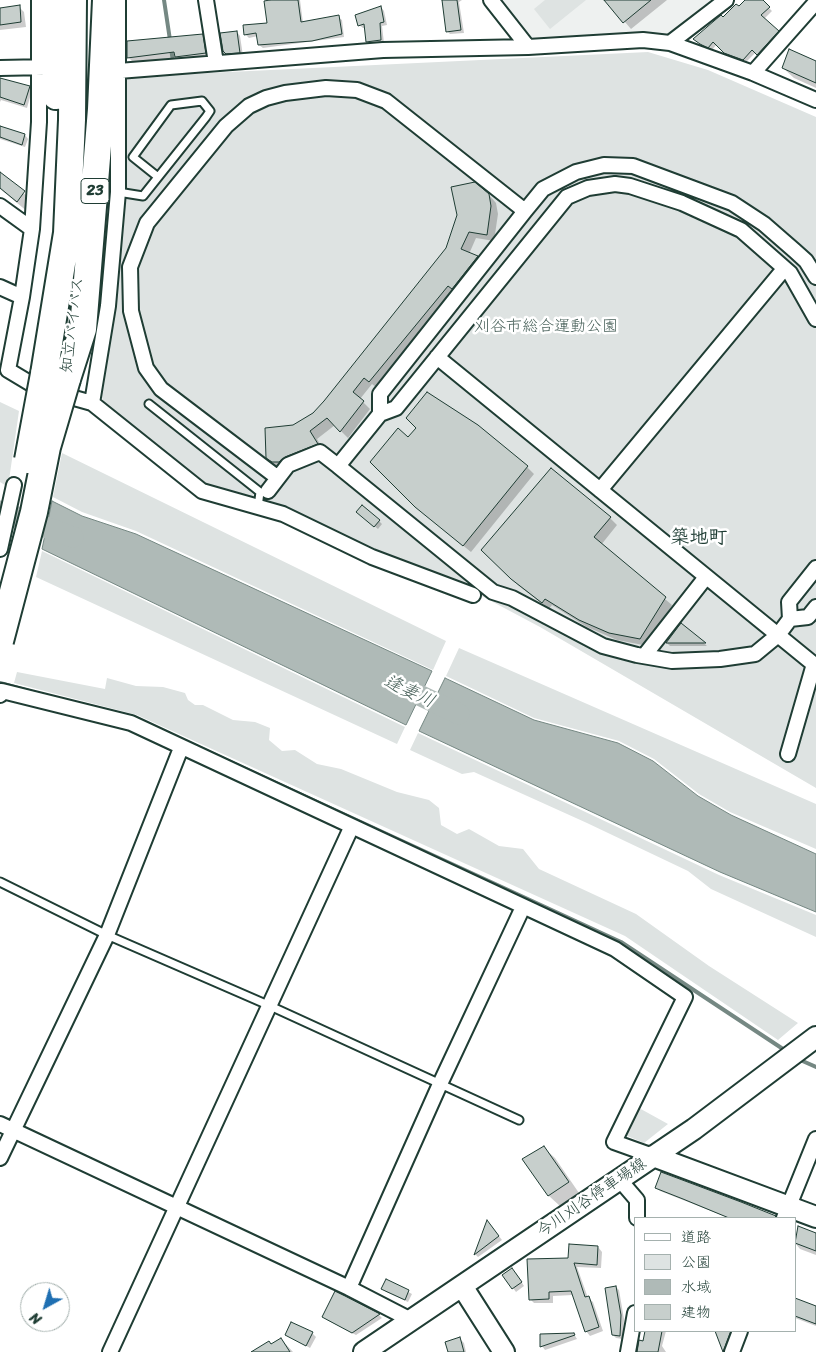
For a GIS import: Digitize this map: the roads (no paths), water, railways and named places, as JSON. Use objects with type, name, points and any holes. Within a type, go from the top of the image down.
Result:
[{"type":"highway","points":[[54,0],[58,190],[67,233]]},
{"type":"highway","name":"知立バイパス","points":[[0,641],[34,512],[47,447],[67,233],[72,111],[73,0]]},
{"type":"highway","name":"知立バイパス","points":[[0,583],[21,497],[53,383],[76,316],[84,207],[91,40],[90,0]]},
{"type":"highway","name":"23","points":[[53,383],[83,329],[101,109],[106,0]]},
{"type":"main road","name":"今川刈谷停車場線","points":[[364,1352],[620,1179],[816,1037]]},
{"type":"main road","points":[[653,1156],[786,1213],[816,1217]]},
{"type":"main road","points":[[462,1286],[504,1352]]},
{"type":"street","points":[[38,0],[43,67],[32,229],[22,297],[4,372],[53,383],[92,403],[202,491],[283,514],[372,557],[473,595]]},
{"type":"street","points":[[92,403],[108,306],[118,192],[112,72],[118,0]]},
{"type":"street","points":[[206,0],[216,63]]},
{"type":"street","points":[[491,0],[528,47]]},
{"type":"street","points":[[670,43],[726,0]]},
{"type":"street","points":[[753,73],[816,2]]},
{"type":"street","points":[[112,72],[383,50],[528,47],[643,40],[670,43],[753,73],[816,100]]},
{"type":"street","points":[[0,68],[43,67]]},
{"type":"street","points":[[278,478],[161,389],[146,368],[131,311],[130,267],[147,223],[226,126],[249,106],[276,95],[326,88],[357,90],[386,101],[525,211]]},
{"type":"street","points":[[380,414],[380,394],[542,189],[576,172],[604,165],[633,166],[707,192],[748,213],[795,250],[806,261],[816,278]]},
{"type":"street","points":[[338,466],[380,414],[396,408],[567,197],[588,188],[601,185],[622,185],[682,203],[742,230],[798,284],[816,318]]},
{"type":"street","points":[[0,206],[32,229]]},
{"type":"street","points":[[600,490],[784,269]]},
{"type":"street","points":[[0,287],[22,297]]},
{"type":"street","points":[[437,357],[815,665],[788,754]]},
{"type":"street","points":[[268,492],[288,465],[320,452],[493,592],[512,598],[603,646],[672,661],[720,659],[756,654],[778,635],[790,619],[789,602],[816,568]]},
{"type":"street","points":[[0,549],[14,485]]},
{"type":"street","points":[[644,656],[706,577]]},
{"type":"street","points":[[790,619],[808,617],[816,607]]},
{"type":"street","points":[[0,695],[2,691],[131,723],[351,828],[615,949],[685,997],[614,1142],[653,1156]]},
{"type":"street","points":[[0,1158],[107,935],[181,748]]},
{"type":"street","points":[[110,1352],[175,1206],[351,828]]},
{"type":"street","points":[[348,1288],[440,1084],[523,907]]},
{"type":"street","points":[[0,1124],[348,1288],[410,1320]]},
{"type":"street","points":[[786,1213],[816,1139]]},
{"type":"street","points":[[620,1179],[637,1200],[637,1217]]},
{"type":"street","points":[[628,1352],[634,1319]]},
{"type":"street","points":[[732,1352],[740,1332]]},
{"type":"lane","points":[[118,192],[143,196],[158,177],[210,111],[202,101],[171,104],[133,157],[158,177]]},
{"type":"lane","points":[[149,404],[260,492],[257,508]]},
{"type":"lane","points":[[0,882],[107,935],[268,1005],[519,1120]]},
{"type":"water","points":[[52,501],[82,516],[136,534],[432,671],[406,725],[42,549]]},
{"type":"water","points":[[445,678],[534,720],[618,743],[653,761],[698,796],[731,815],[816,854],[816,912],[720,872],[419,731]]},
{"type":"waterway","points":[[164,0],[170,40]]},
{"type":"waterway","points":[[171,49],[173,61]]},
{"type":"waterway","name":"逢妻川","points":[[0,511],[73,537]]},
{"type":"waterway","points":[[0,683],[29,691]]},
{"type":"waterway","name":"逢妻川","points":[[394,683],[459,714]]},
{"type":"waterway","points":[[185,741],[621,942],[786,1051]]},
{"type":"waterway","points":[[798,1059],[816,1067]]},
{"type":"district","name":"築地町","points":[[699,538]]},
{"type":"park label","name":"刈谷市総合運動公園","points":[[546,327]]}]
